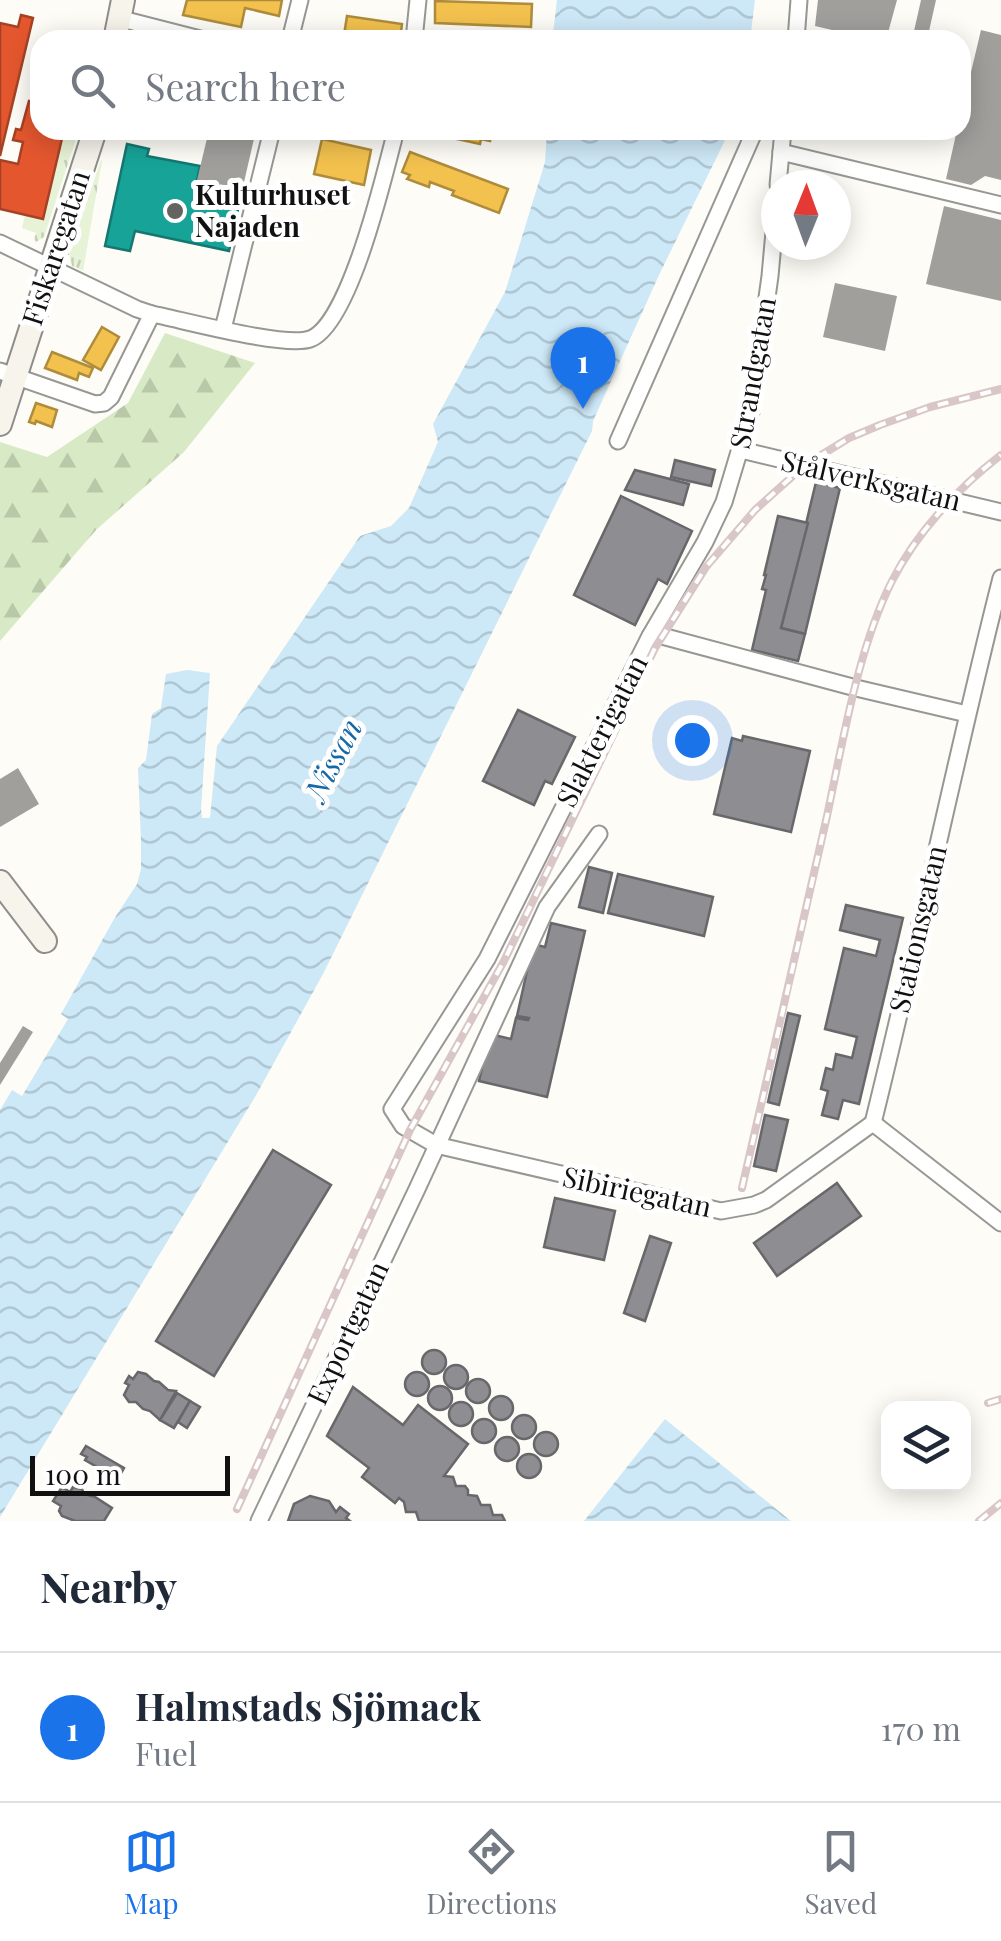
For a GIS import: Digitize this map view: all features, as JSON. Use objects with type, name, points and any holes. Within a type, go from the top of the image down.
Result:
[{"type":"street","points":[[292,30],[300,0]]},
{"type":"street","points":[[415,30],[418,0]]},
{"type":"street","points":[[796,30],[798,0]]},
{"type":"street","points":[[118,19],[163,30]]},
{"type":"street","name":"Fiskaregatan","points":[[0,424],[8,373],[52,268],[92,140]]},
{"type":"street","points":[[223,329],[270,140]]},
{"type":"street","points":[[0,243],[152,314],[283,340],[310,340],[328,328],[337,313],[376,205],[393,140]]},
{"type":"street","points":[[618,441],[751,140]]},
{"type":"street","points":[[779,170],[782,140]]},
{"type":"street","points":[[781,152],[1001,205]]},
{"type":"street","name":"Strandgatan","points":[[650,636],[718,515],[741,450],[751,412],[771,260]]},
{"type":"street","points":[[8,373],[96,404],[104,402],[112,397],[152,314]]},
{"type":"street","name":"Stålverksgatan","points":[[741,450],[1001,512]]},
{"type":"street","name":"Stationsgatan","points":[[873,1123],[1001,578]]},
{"type":"street","name":"Slakterigatan","points":[[392,1109],[487,959],[650,636],[967,714]]},
{"type":"street","name":"Exportgatan","points":[[259,1521],[547,907],[599,834]]},
{"type":"street","points":[[0,882],[44,942]]},
{"type":"street","name":"Sibiriegatan","points":[[392,1109],[403,1126],[436,1146],[721,1212],[766,1200],[873,1123]]},
{"type":"street","points":[[873,1123],[1001,1223]]},
{"type":"green space","points":[[62,140],[76,140],[44,237],[36,242],[36,233],[22,228],[25,215],[43,219]]},
{"type":"green space","points":[[101,160],[83,271],[72,266],[69,253]]},
{"type":"green space","points":[[165,333],[255,363],[184,452],[96,530],[0,641],[0,442],[47,457],[128,403]]},
{"type":"water","points":[[557,0],[755,0],[751,30],[553,30]]},
{"type":"water","name":"Nissan","points":[[546,140],[725,140],[659,275],[593,421],[592,431],[323,974],[255,1097],[0,1517],[0,1110],[12,1090],[22,1096],[68,1019],[61,1014],[137,884],[141,869],[138,768],[146,760],[152,714],[161,708],[166,674],[187,670],[210,673],[201,809],[202,818],[210,818],[217,746],[360,536],[391,526],[409,508],[438,442],[433,424],[505,292],[545,162]]},
{"type":"water","points":[[665,1419],[791,1521],[584,1521]]},
{"type":"building: Homes","points":[[187,0],[282,0],[279,16],[245,8],[241,27],[183,15]]},
{"type":"building: Homes","points":[[435,1],[532,4],[531,27],[435,23]]},
{"type":"building: Homes","points":[[347,16],[402,24],[401,30],[345,30]]},
{"type":"building: Homes","points":[[322,140],[371,150],[364,185],[314,174]]},
{"type":"building: Homes","points":[[410,152],[508,189],[499,213],[430,182],[429,187],[407,179],[410,175],[402,172]]},
{"type":"building: Homes","points":[[102,327],[119,337],[101,370],[83,360]]},
{"type":"building: Homes","points":[[52,352],[93,368],[89,377],[79,373],[77,380],[45,368]]},
{"type":"building: Homes","points":[[36,403],[57,410],[52,427],[29,422]]},
{"type":"building: Shops","points":[[21,15],[33,18],[0,156],[0,23],[18,27]]},
{"type":"building: Shops","points":[[30,101],[30,140],[62,140],[43,219],[0,209],[0,160],[18,164],[23,142],[13,140],[16,129],[21,130]]},
{"type":"building: Public","name":"Kulturhuset Najaden","points":[[127,144],[149,149],[147,156],[200,166],[197,180],[242,191],[229,251],[135,231],[130,251],[105,246]]},
{"type":"building: Industry","points":[[675,460],[715,470],[711,486],[671,477]]},
{"type":"building: Industry","points":[[635,470],[689,484],[683,505],[625,490]]},
{"type":"building: Industry","points":[[816,482],[840,488],[805,634],[781,628]]},
{"type":"building: Industry","points":[[621,496],[692,531],[667,584],[658,579],[635,625],[574,595]]},
{"type":"building: Industry","points":[[778,516],[808,523],[781,628],[805,634],[798,661],[752,650]]},
{"type":"building: Industry","points":[[518,710],[575,737],[552,784],[545,781],[534,805],[483,781]]},
{"type":"building: Industry","points":[[743,736],[810,751],[791,832],[714,814],[732,738],[742,741]]},
{"type":"building: Industry","points":[[589,867],[612,873],[603,913],[579,907]]},
{"type":"building: Industry","points":[[618,874],[713,897],[704,936],[608,913]]},
{"type":"building: Industry","points":[[846,905],[903,918],[859,1104],[843,1100],[838,1119],[822,1115],[828,1091],[821,1089],[826,1068],[833,1070],[836,1054],[852,1058],[857,1037],[825,1029],[844,948],[876,956],[880,940],[840,930]]},
{"type":"building: Industry","points":[[551,923],[585,931],[547,1097],[479,1081],[490,1034],[511,1039],[516,1018],[529,1018],[517,1016],[533,944],[545,947]]},
{"type":"building: Industry","points":[[788,1013],[800,1016],[779,1105],[768,1102]]},
{"type":"building: Industry","points":[[765,1115],[788,1120],[776,1171],[754,1166]]},
{"type":"building: Industry","points":[[273,1150],[331,1185],[214,1376],[156,1341]]},
{"type":"building: Industry","points":[[837,1183],[861,1216],[777,1276],[754,1243]]},
{"type":"building: Industry","points":[[555,1198],[615,1211],[604,1260],[544,1247]]},
{"type":"building: Industry","points":[[650,1236],[671,1243],[645,1321],[624,1313]]},
{"type":"building: Industry","points":[[434,1350],[446,1362],[434,1374],[422,1362]]},
{"type":"building: Industry","points":[[456,1365],[468,1377],[456,1389],[444,1377]]},
{"type":"building: Industry","points":[[138,1372],[176,1391],[160,1420],[124,1395],[129,1376],[133,1379]]},
{"type":"building: Industry","points":[[417,1372],[429,1384],[417,1396],[405,1384]]},
{"type":"building: Industry","points":[[478,1379],[490,1391],[478,1403],[466,1391]]},
{"type":"building: Industry","points":[[440,1386],[452,1398],[440,1410],[428,1398]]},
{"type":"building: Industry","points":[[353,1387],[403,1425],[418,1405],[468,1444],[444,1476],[453,1477],[456,1486],[465,1486],[468,1495],[477,1496],[481,1505],[490,1505],[493,1515],[502,1515],[505,1521],[419,1521],[416,1512],[406,1512],[399,1498],[395,1503],[362,1477],[369,1468],[327,1436]]},
{"type":"building: Industry","points":[[177,1393],[190,1401],[174,1428],[160,1420]]},
{"type":"building: Industry","points":[[501,1396],[513,1408],[501,1420],[489,1408]]},
{"type":"building: Industry","points":[[190,1401],[200,1407],[187,1428],[178,1422]]},
{"type":"building: Industry","points":[[461,1402],[473,1414],[461,1426],[449,1414]]},
{"type":"building: Industry","points":[[524,1415],[536,1427],[524,1439],[512,1427]]},
{"type":"building: Industry","points":[[484,1419],[496,1431],[484,1443],[472,1431]]},
{"type":"building: Industry","points":[[546,1432],[558,1444],[546,1456],[534,1444]]},
{"type":"building: Industry","points":[[507,1437],[519,1449],[507,1461],[495,1449]]},
{"type":"building: Industry","points":[[86,1446],[124,1468],[118,1479],[85,1460],[87,1457],[81,1454]]},
{"type":"building: Industry","points":[[529,1454],[541,1466],[529,1478],[517,1466]]},
{"type":"building: Industry","points":[[62,1487],[70,1492],[73,1487],[82,1489],[84,1494],[112,1508],[104,1521],[75,1521],[62,1516],[61,1506],[53,1501]]},
{"type":"building: Industry","points":[[310,1496],[329,1501],[336,1512],[340,1507],[349,1514],[346,1518],[350,1521],[288,1521],[294,1504]]},
{"type":"building: Other","points":[[818,0],[897,0],[889,30],[832,30],[815,26]]},
{"type":"building: Other","points":[[921,0],[936,0],[929,30],[914,30]]},
{"type":"building: Other","points":[[981,30],[1001,35],[1001,180],[985,176],[971,185],[946,179],[955,140],[971,140],[971,72]]},
{"type":"building: Other","points":[[207,140],[254,140],[242,191],[197,180]]},
{"type":"building: Other","points":[[944,206],[1001,220],[1001,301],[926,284]]},
{"type":"building: Other","points":[[835,283],[897,296],[885,351],[823,337]]},
{"type":"building: Other","points":[[18,768],[39,804],[0,827],[0,779]]},
{"type":"building: Other","points":[[23,1026],[33,1032],[0,1085],[0,1063]]},
{"type":"railway","points":[[237,1509],[410,1130],[504,961],[655,648],[706,567],[755,510],[805,465],[849,438],[930,407],[1001,389]]},
{"type":"railway","points":[[742,1188],[870,635],[892,581],[926,528],[954,496],[1001,455]]},
{"type":"railway","points":[[988,1403],[1001,1399]]},
{"type":"railway","points":[[979,1521],[1001,1503]]},
{"type":"place","name":"Kulturhuset Najaden","points":[[175,211]]},
{"type":"place","name":"Halmstads Sjömack","points":[[583,409]]}]
